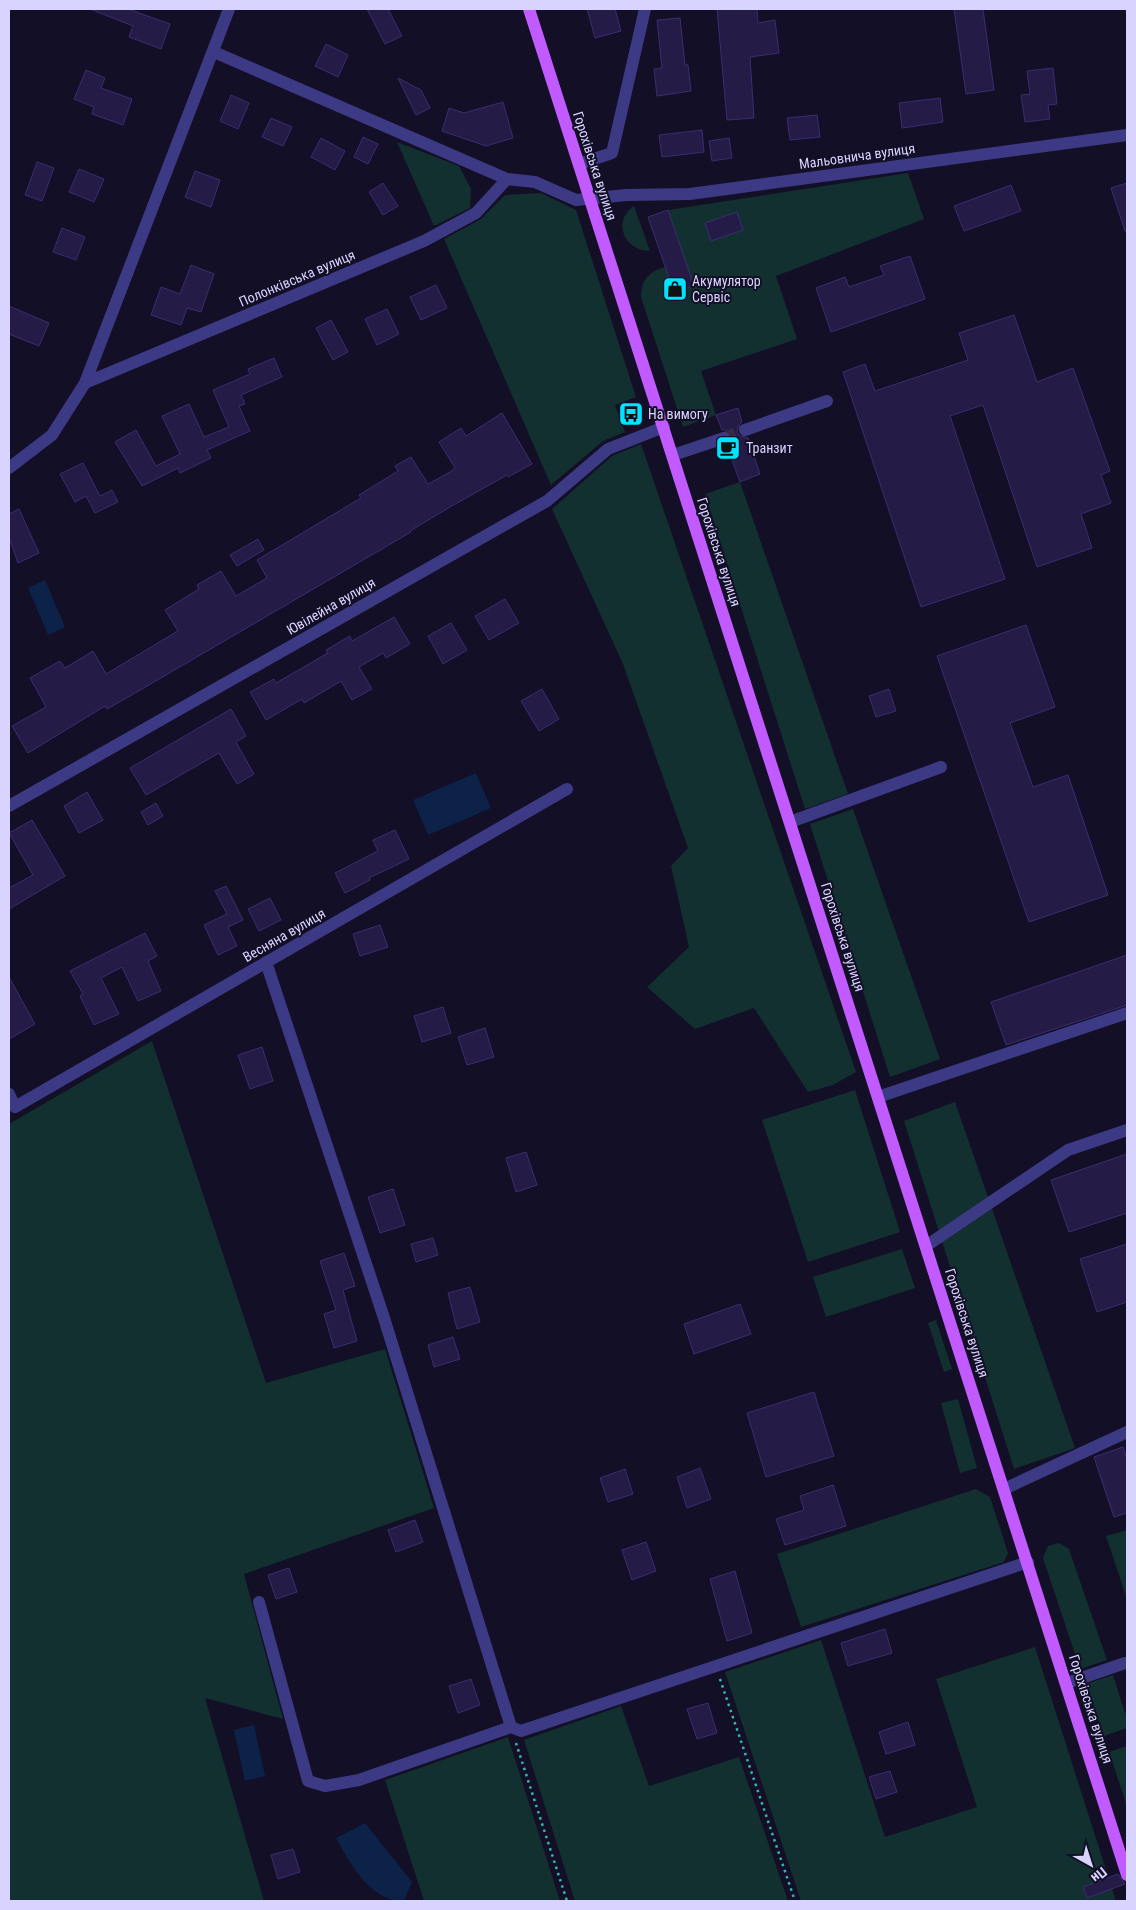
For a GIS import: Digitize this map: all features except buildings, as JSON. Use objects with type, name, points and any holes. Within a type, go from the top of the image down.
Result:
[{"type":"main road","name":"Горохівська вулиця","points":[[529,9],[1127,1875]]},
{"type":"street","points":[[9,468],[52,435],[85,383],[229,9]]},
{"type":"street","points":[[579,164],[612,154],[645,9]]},
{"type":"street","name":"Мальовнича вулиця","points":[[214,52],[508,179],[535,182],[576,200],[626,195],[690,194],[1127,135]]},
{"type":"street","name":"Полонківська вулиця","points":[[85,383],[424,241],[476,213],[508,179]]},
{"type":"street","points":[[745,430],[827,401]]},
{"type":"street","name":"Ювілейна вулиця","points":[[9,806],[547,501],[608,449],[664,427]]},
{"type":"street","points":[[673,455],[724,438]]},
{"type":"street","points":[[790,822],[941,767]]},
{"type":"street","name":"Весняна вулиця","points":[[9,1094],[15,1107],[567,788]]},
{"type":"street","points":[[266,962],[384,1318],[511,1727]]},
{"type":"street","points":[[878,1097],[1127,1013]]},
{"type":"street","points":[[926,1246],[1068,1150],[1127,1130]]},
{"type":"street","points":[[1004,1489],[1127,1432]]},
{"type":"street","points":[[259,1602],[308,1781],[326,1786],[359,1780],[511,1727],[521,1731],[1028,1562]]},
{"type":"street","points":[[1067,1683],[1125,1663]]},
{"type":"path","points":[[716,1666],[795,1901]]},
{"type":"path","points":[[511,1727],[567,1901]]},
{"type":"green space","points":[[397,142],[459,166],[471,189],[470,208],[434,226]]},
{"type":"green space","points":[[908,173],[924,219],[776,276],[797,339],[701,371],[716,415],[683,427],[641,297],[642,285],[647,277],[654,271],[665,267],[674,292],[693,286],[668,210]]},
{"type":"green space","points":[[541,193],[576,210],[636,397],[615,405],[625,432],[603,441],[551,485],[444,239],[481,219],[505,195]]},
{"type":"green space","points":[[634,206],[650,251],[641,250],[634,246],[624,234],[623,220]]},
{"type":"green space","points":[[641,444],[856,1072],[833,1085],[808,1092],[754,1008],[695,1029],[647,987],[689,947],[671,866],[688,848],[623,664],[552,509],[612,456]]},
{"type":"green space","points":[[740,482],[848,794],[805,809],[705,494]]},
{"type":"green space","points":[[853,809],[940,1059],[890,1077],[810,824]]},
{"type":"green space","points":[[152,1041],[266,1383],[385,1349],[434,1508],[244,1574],[283,1719],[205,1698],[264,1901],[9,1901],[9,1124]]},
{"type":"green space","points":[[855,1090],[900,1232],[808,1262],[762,1120]]},
{"type":"green space","points":[[955,1102],[1075,1448],[1014,1469],[904,1121]]},
{"type":"green space","points":[[902,1249],[915,1288],[826,1317],[813,1277]]},
{"type":"green space","points":[[936,1320],[952,1369],[944,1372],[928,1323]]},
{"type":"green space","points":[[958,1399],[977,1468],[960,1473],[941,1403]]},
{"type":"green space","points":[[976,1489],[990,1497],[1008,1553],[1004,1562],[801,1627],[777,1554]]},
{"type":"green space","points":[[1127,1530],[1127,1599],[1106,1536]]},
{"type":"green space","points":[[1059,1543],[1069,1549],[1107,1660],[1080,1669],[1043,1558],[1048,1546]]},
{"type":"green space","points":[[821,1640],[885,1837],[977,1807],[936,1679],[1035,1647],[1116,1901],[801,1901],[725,1672]]},
{"type":"green space","points":[[1113,1675],[1125,1713],[1127,1713],[1127,1728],[1104,1736],[1086,1684]]},
{"type":"green space","points":[[621,1706],[649,1786],[739,1757],[788,1901],[575,1901],[524,1740]]},
{"type":"green space","points":[[508,1737],[560,1901],[424,1901],[385,1780]]},
{"type":"green space","points":[[1127,1746],[1127,1806],[1109,1752]]},
{"type":"water","points":[[45,580],[65,627],[48,635],[28,588]]},
{"type":"water","points":[[476,773],[491,808],[428,835],[413,800]]},
{"type":"water","points":[[254,1725],[265,1776],[245,1781],[234,1730]]},
{"type":"water","points":[[365,1823],[412,1882],[404,1901],[381,1895],[371,1888],[348,1859],[336,1838]]},
{"type":"tunnel","points":[[724,438],[745,430]]},
{"type":"place","name":"Акумулятор Сервіс","points":[[675,289]]},
{"type":"place","name":"На вимогу","points":[[631,414]]},
{"type":"place","name":"Транзит","points":[[728,448]]}]
